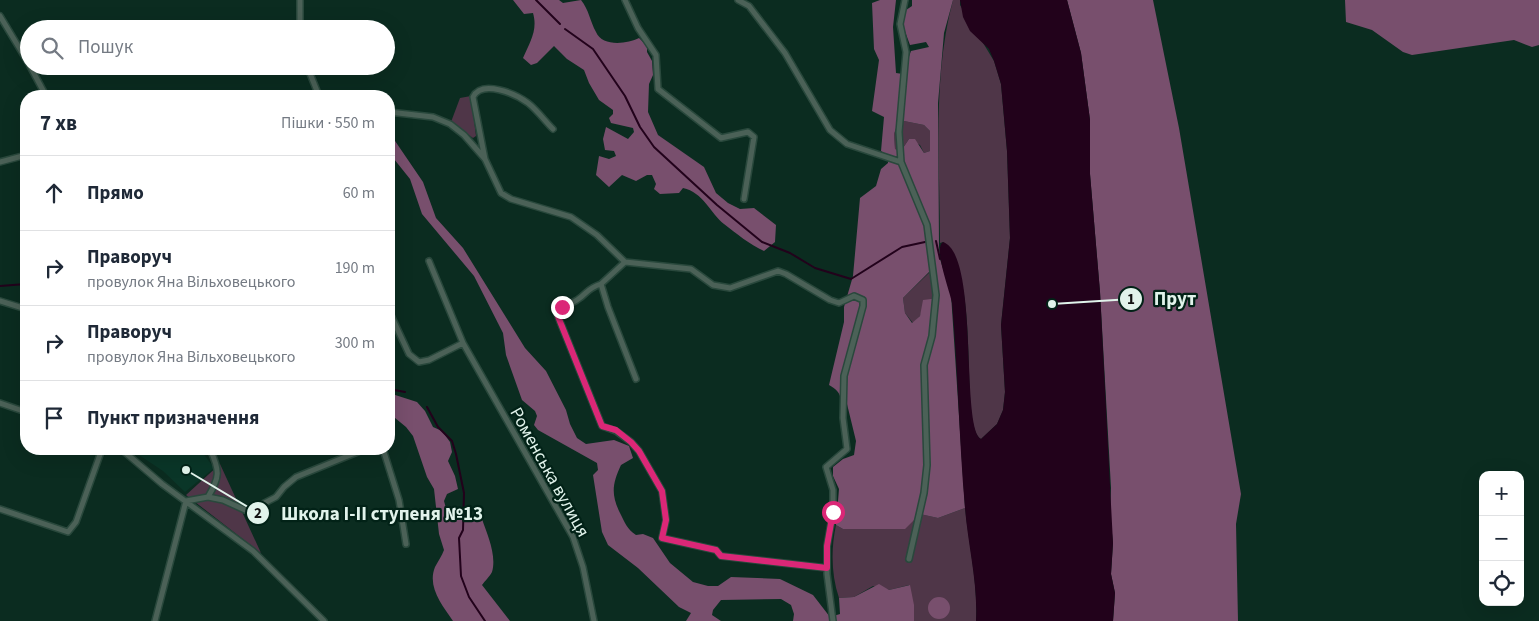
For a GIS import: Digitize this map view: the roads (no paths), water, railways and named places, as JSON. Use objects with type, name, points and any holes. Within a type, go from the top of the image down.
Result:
[{"type":"street","points":[[300,0],[300,20]]},
{"type":"street","points":[[624,0],[638,28],[656,55],[658,89],[721,138],[748,132],[754,137],[744,199]]},
{"type":"street","points":[[738,0],[749,6],[785,52],[830,130],[847,144],[900,162]]},
{"type":"street","points":[[905,0],[900,24],[906,52],[899,132],[900,162],[927,224],[936,295],[932,336],[924,364],[927,465],[924,493],[909,559]]},
{"type":"street","points":[[0,16],[20,50]]},
{"type":"street","points":[[34,75],[43,90]]},
{"type":"street","points":[[310,75],[316,90]]},
{"type":"street","points":[[485,159],[473,97],[475,92],[486,88],[513,94],[529,104],[553,129]]},
{"type":"street","points":[[395,113],[433,117],[450,124],[464,135],[485,159],[502,193],[510,199],[571,217],[597,235],[625,262],[691,269],[713,285],[730,288],[778,271],[830,300],[839,303],[854,296],[863,300],[844,376],[843,418],[847,449],[826,467],[833,490],[833,512],[827,546],[827,568],[833,621]]},
{"type":"street","points":[[0,162],[20,157]]},
{"type":"street","name":"Роменська вулиця","points":[[429,261],[463,344],[573,537],[583,567],[594,621]]},
{"type":"street","points":[[625,262],[601,284],[590,288],[580,299],[562,307],[557,314],[602,426],[616,430],[631,442],[639,451],[662,491],[666,520],[662,538],[716,550],[721,556],[827,568]]},
{"type":"street","points":[[601,284],[636,379]]},
{"type":"street","points":[[0,301],[20,307]]},
{"type":"street","points":[[395,324],[409,354],[419,362],[429,360],[463,344]]},
{"type":"street","points":[[0,403],[20,410]]},
{"type":"street","points":[[0,510],[68,532],[76,522],[100,455]]},
{"type":"street","points":[[128,455],[253,551],[324,621]]},
{"type":"street","points":[[211,455],[215,459]]},
{"type":"street","points":[[208,497],[218,480],[218,467],[213,455]]},
{"type":"street","points":[[186,501],[208,497],[223,500],[245,510],[253,509],[276,497],[296,477],[350,455]]},
{"type":"street","points":[[385,455],[399,500],[406,544]]},
{"type":"street","points":[[155,621],[186,501]]},
{"type":"waterway","points":[[536,0],[560,24]]},
{"type":"waterway","points":[[565,29],[593,49],[625,96],[640,127],[654,147],[717,205],[762,242],[790,253],[815,268],[851,279],[902,247],[925,242]]},
{"type":"waterway","points":[[936,241],[940,259]]},
{"type":"waterway","points":[[0,286],[20,284]]},
{"type":"waterway","points":[[395,390],[405,392]]},
{"type":"waterway","points":[[427,407],[438,427],[452,441],[456,454],[464,493],[463,530],[459,538],[461,576],[469,597],[485,621]]},
{"type":"place","name":"Прут","points":[[1052,304]]},
{"type":"place","name":"Школа I-II ступеня №13","points":[[186,470]]}]
